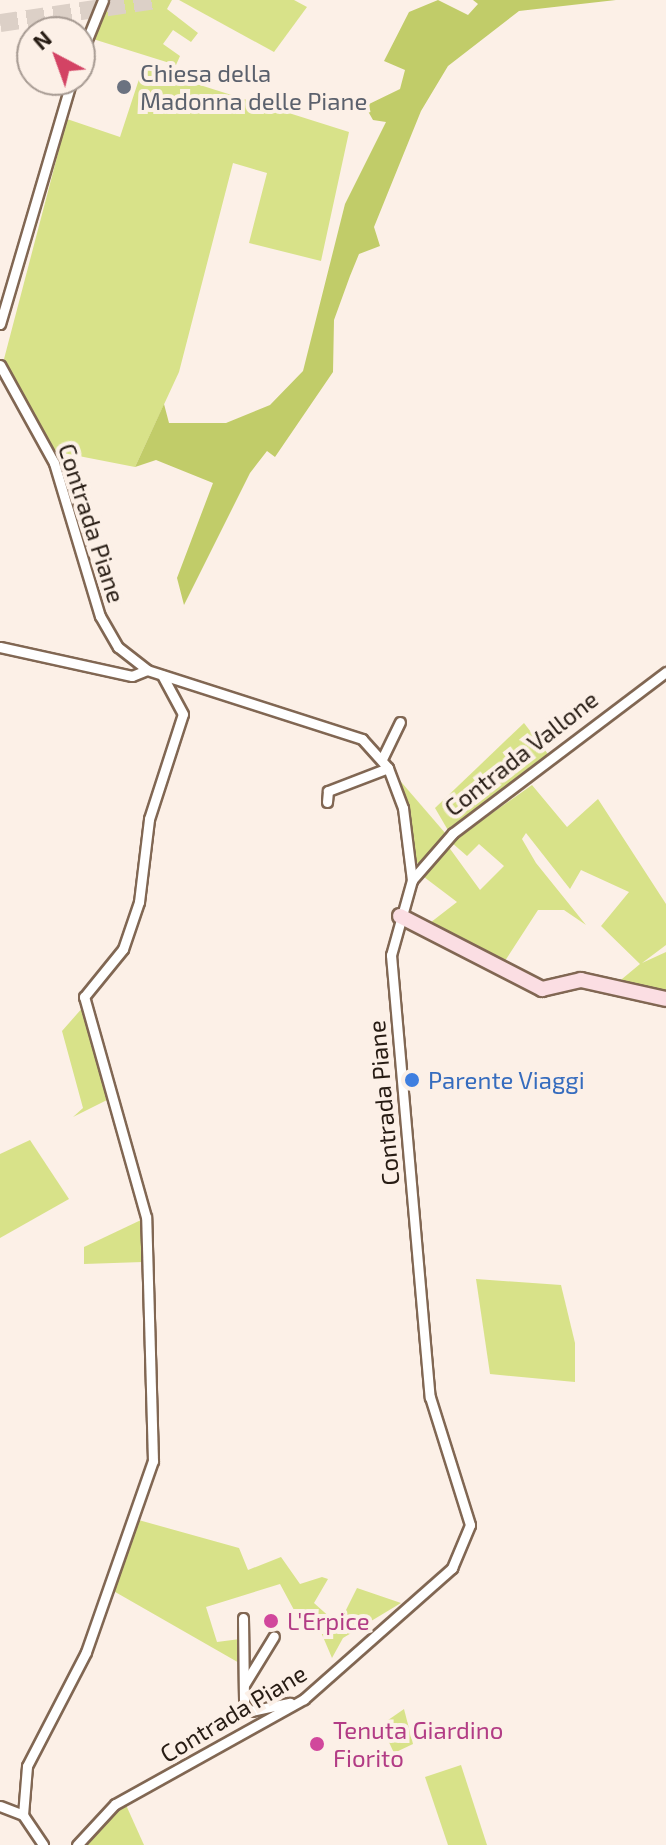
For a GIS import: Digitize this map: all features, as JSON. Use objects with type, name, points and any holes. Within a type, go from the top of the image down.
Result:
[{"type":"street","points":[[0,324],[67,96]]},
{"type":"street","name":"Contrada Piane","points":[[0,365],[54,463],[100,616],[118,647],[147,670],[362,739],[385,764],[403,808],[412,880],[391,955],[430,1397],[470,1525],[452,1568],[304,1699],[115,1804],[77,1845]]},
{"type":"street","points":[[0,647],[132,676],[147,670]]},
{"type":"street","name":"Contrada Vallone","points":[[412,880],[453,833],[666,672]]},
{"type":"street","points":[[23,1815],[27,1766],[86,1652],[153,1461],[146,1217],[84,997],[123,949],[139,902],[149,819],[183,714],[162,675]]},
{"type":"street","points":[[327,802],[328,791],[385,764],[400,722]]},
{"type":"street","points":[[400,916],[542,989],[581,980],[666,999]]},
{"type":"street","points":[[243,1618],[244,1685]]},
{"type":"street","points":[[274,1636],[240,1696],[251,1711],[304,1699]]},
{"type":"street","points":[[0,1806],[23,1815],[43,1845]]},
{"type":"green space","points":[[108,0],[172,0],[167,9],[198,33],[191,42],[173,30],[163,44],[180,56],[176,65],[96,40],[96,31]]},
{"type":"green space","points":[[179,0],[294,0],[307,7],[274,52]]},
{"type":"green space","points":[[438,0],[468,15],[478,4],[473,0],[616,0],[519,11],[448,66],[421,111],[374,227],[380,246],[359,254],[350,276],[334,320],[333,372],[275,457],[267,451],[250,473],[184,605],[177,578],[213,483],[156,460],[135,467],[164,404],[169,423],[226,423],[270,405],[303,371],[345,204],[386,122],[373,120],[365,106],[400,89],[405,70],[384,61],[409,12]]},
{"type":"green space","points":[[143,67],[349,132],[321,261],[249,243],[267,173],[233,163],[179,372],[135,467],[53,451],[4,359],[67,119],[120,137]]},
{"type":"green space","points":[[524,723],[551,758],[449,832],[435,808]]},
{"type":"green space","points":[[396,776],[446,834],[423,866],[414,861]]},
{"type":"green space","points":[[532,785],[567,827],[598,799],[666,904],[666,945],[642,963],[666,952],[666,997],[616,984],[640,964],[601,926],[629,892],[581,870],[570,889],[526,833],[522,839],[536,863],[586,925],[564,910],[538,910],[503,964],[426,926],[457,902],[424,877],[448,846],[480,890],[504,866],[479,844],[467,856],[451,842]]},
{"type":"green space","points":[[84,1006],[111,1098],[73,1117],[83,1108],[62,1031]]},
{"type":"green space","points":[[30,1140],[69,1199],[0,1238],[0,1154]]},
{"type":"green space","points":[[141,1220],[143,1262],[84,1264],[84,1247]]},
{"type":"green space","points":[[476,1279],[561,1285],[575,1343],[575,1382],[490,1374]]},
{"type":"green space","points":[[135,1519],[239,1548],[248,1570],[281,1557],[300,1584],[322,1577],[328,1579],[314,1603],[333,1620],[343,1616],[357,1588],[401,1603],[343,1638],[332,1658],[315,1618],[301,1623],[280,1584],[206,1607],[217,1642],[240,1639],[241,1664],[110,1589]]},
{"type":"green space","points":[[404,1709],[413,1744],[394,1753],[381,1725]]},
{"type":"green space","points":[[461,1765],[487,1845],[448,1845],[425,1777]]},
{"type":"green space","points":[[126,1805],[144,1845],[83,1845],[113,1812]]},
{"type":"tunnel","points":[[0,23],[155,0]]},
{"type":"place","name":"Chiesa della Madonna delle Piane","points":[[124,87]]},
{"type":"place","name":"Parente Viaggi","points":[[412,1080]]},
{"type":"place","name":"L'Erpice","points":[[271,1621]]},
{"type":"place","name":"Tenuta Giardino Fiorito","points":[[317,1744]]}]
